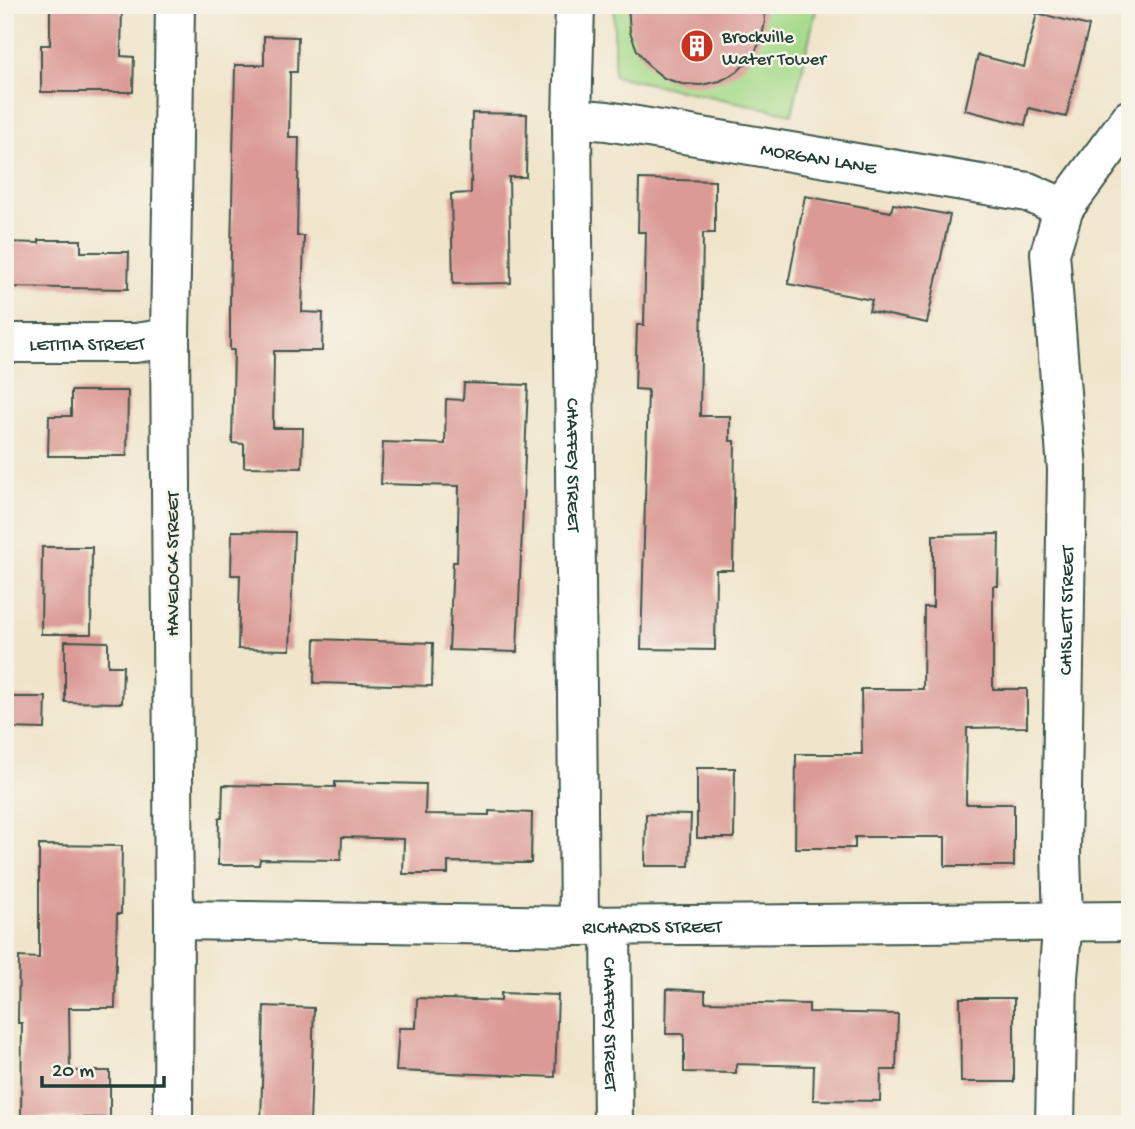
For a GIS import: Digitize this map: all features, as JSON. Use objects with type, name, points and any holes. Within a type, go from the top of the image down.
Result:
[{"type":"street","name":"HAVELOCK STREET","points":[[173,1124],[170,338],[175,5]]},
{"type":"street","name":"CHAFFEY STREET","points":[[575,5],[572,117],[595,926],[612,1124]]},
{"type":"street","name":"MORGAN LANE","points":[[572,117],[1028,192],[1064,208]]},
{"type":"street","name":"CHISLETT STREET","points":[[1055,1124],[1058,977],[1063,921],[1061,854],[1067,470],[1050,253],[1064,208],[1130,119]]},
{"type":"street","name":"LETITIA STREET","points":[[5,343],[135,343],[170,338]]},
{"type":"street","name":"RICHARDS STREET","points":[[174,920],[595,926],[1130,921]]},
{"type":"green space","points":[[614,5],[817,5],[792,114],[614,76]]},
{"type":"building","points":[[50,5],[122,5],[121,56],[134,57],[133,92],[41,92],[41,45],[50,45]]},
{"type":"building","name":"Brockville Water Tower","points":[[628,5],[764,5],[765,22],[761,41],[751,58],[737,72],[720,81],[701,85],[682,84],[664,78],[649,66],[637,50],[630,32]]},
{"type":"building","points":[[1037,13],[1089,26],[1066,117],[1029,108],[1025,125],[965,110],[978,55],[1024,67]]},
{"type":"building","points":[[264,36],[298,37],[297,72],[290,72],[289,137],[299,137],[297,236],[304,236],[302,312],[323,313],[322,351],[274,351],[273,428],[303,428],[302,468],[244,467],[244,444],[232,443],[234,350],[230,350],[230,299],[235,65],[264,65]]},
{"type":"building","points":[[472,113],[527,114],[526,177],[509,177],[511,283],[453,284],[451,194],[471,193]]},
{"type":"building","points":[[639,179],[715,181],[715,233],[703,233],[700,416],[730,416],[730,441],[735,441],[733,570],[716,570],[715,650],[641,649],[648,390],[635,389],[637,325],[644,325],[646,232],[638,232]]},
{"type":"building","points":[[805,196],[891,212],[893,204],[950,215],[927,323],[869,311],[872,300],[788,284]]},
{"type":"building","points":[[39,240],[81,240],[81,252],[129,252],[128,289],[5,287],[5,242],[39,243]]},
{"type":"building","points":[[464,383],[528,385],[517,652],[449,650],[453,562],[457,562],[459,486],[381,484],[383,442],[445,444],[446,399],[463,400]]},
{"type":"building","points":[[71,391],[128,391],[127,456],[48,456],[49,416],[71,416]]},
{"type":"building","points":[[232,531],[294,532],[290,650],[238,649],[240,575],[231,575]]},
{"type":"building","points":[[999,534],[998,586],[993,586],[993,689],[1027,689],[1027,727],[967,728],[966,804],[1014,804],[1014,866],[945,866],[945,837],[855,837],[855,848],[795,848],[796,754],[862,754],[861,689],[923,689],[924,607],[933,607],[933,535]]},
{"type":"building","points":[[42,547],[92,547],[91,634],[41,634]]},
{"type":"building","points":[[315,639],[433,643],[432,686],[314,683]]},
{"type":"building","points":[[65,641],[108,642],[108,666],[123,666],[122,703],[65,702]]},
{"type":"building","points":[[5,697],[46,697],[45,729],[5,728]]},
{"type":"building","points":[[697,768],[735,768],[734,838],[697,838]]},
{"type":"building","points":[[335,782],[426,784],[425,814],[489,815],[489,811],[532,813],[531,863],[448,862],[448,874],[403,874],[404,839],[342,837],[341,860],[260,859],[259,865],[218,865],[223,785],[335,787]]},
{"type":"building","points":[[646,814],[691,815],[689,866],[645,866]]},
{"type":"building","points":[[39,845],[122,846],[115,1008],[69,1008],[70,1071],[110,1071],[110,1118],[21,1117],[22,1023],[18,1023],[19,957],[39,958]]},
{"type":"building","points":[[667,989],[705,991],[705,1002],[809,1004],[809,1012],[898,1014],[896,1070],[881,1070],[880,1101],[813,1100],[814,1066],[736,1064],[736,1073],[684,1072],[684,1034],[666,1034]]},
{"type":"building","points":[[501,993],[558,995],[555,1077],[396,1071],[399,1028],[416,1028],[417,998],[501,1001]]},
{"type":"building","points":[[960,998],[1014,998],[1014,1082],[961,1082]]},
{"type":"building","points":[[264,1006],[314,1008],[310,1124],[261,1124]]},
{"type":"place","name":"Brockville Water Tower","points":[[697,46]]}]
